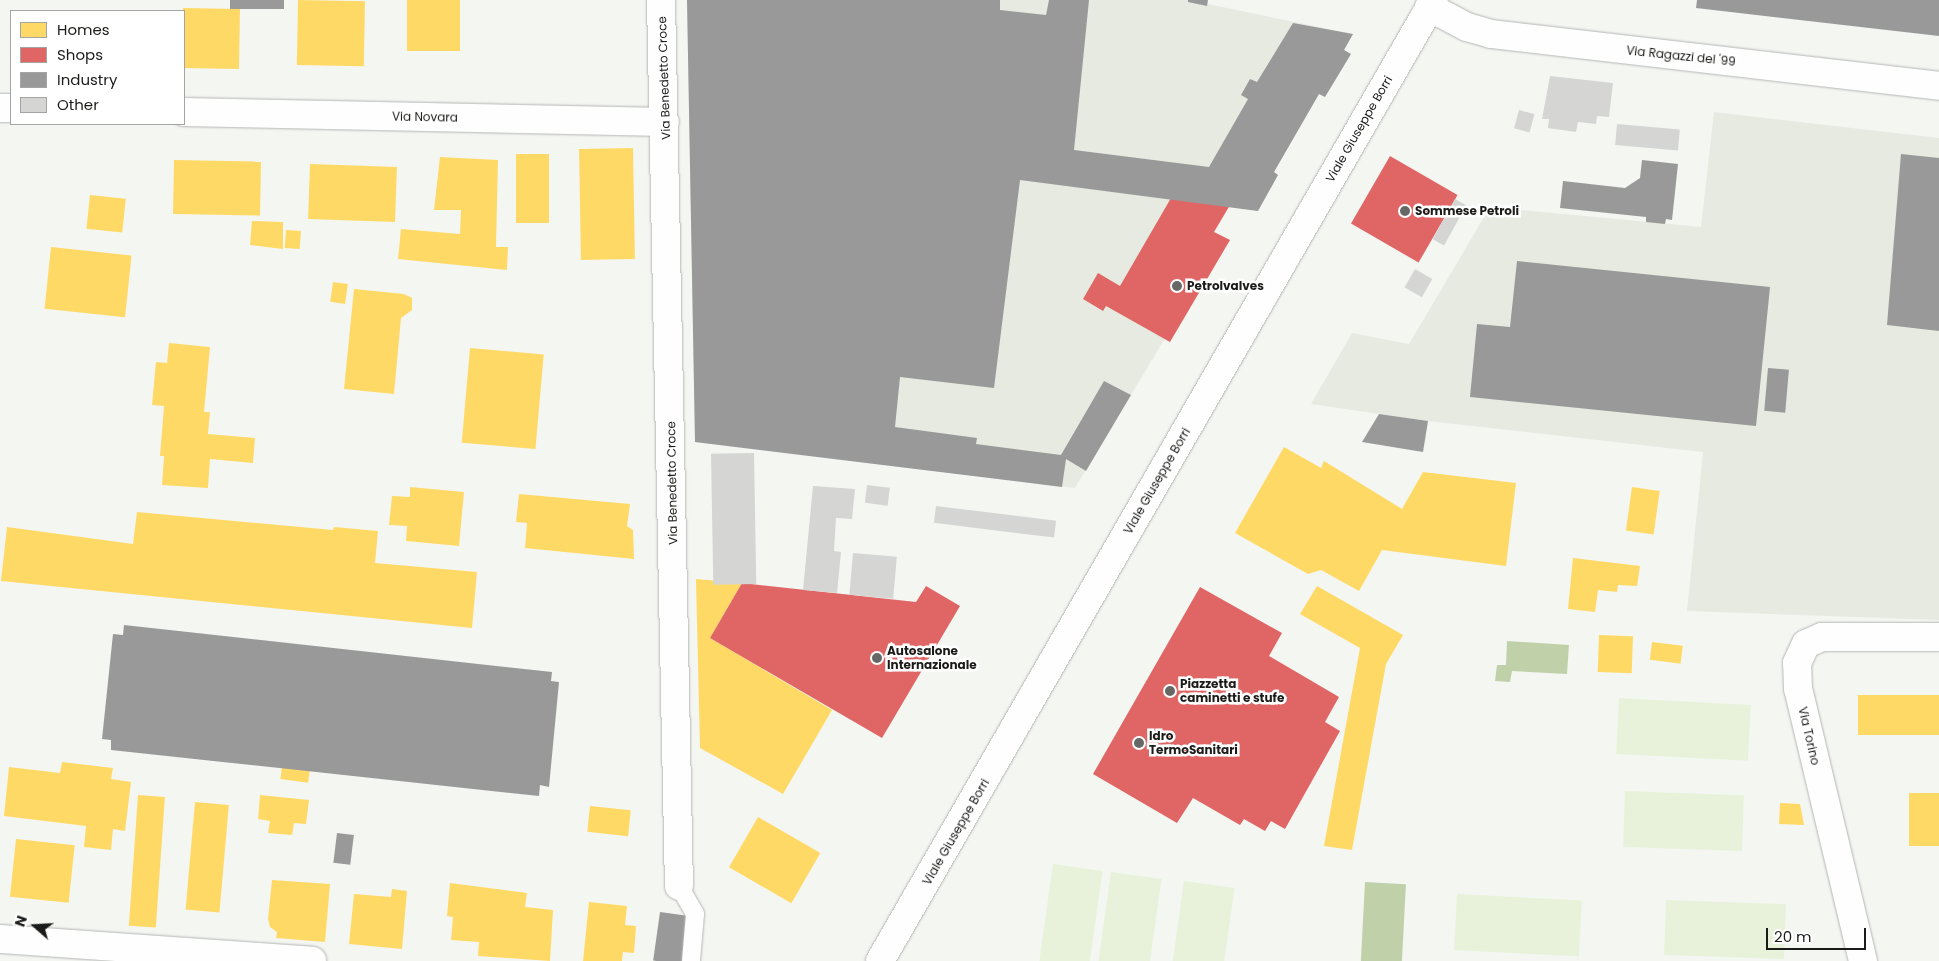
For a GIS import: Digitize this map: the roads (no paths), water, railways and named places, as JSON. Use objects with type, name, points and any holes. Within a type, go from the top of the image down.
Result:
[{"type":"street","name":"Via Benedetto Croce","points":[[661,0],[665,122],[678,886]]},
{"type":"street","name":"Via Ragazzi del '99","points":[[1431,4],[1467,27],[1491,34],[1939,86]]},
{"type":"street","name":"Viale Giuseppe Borri","points":[[880,961],[1431,4]]},
{"type":"street","name":"Via Novara","points":[[185,112],[665,122]]},
{"type":"street","name":"Via Torino","points":[[1863,961],[1798,690],[1797,663],[1806,644],[1822,637],[1939,638]]},
{"type":"street","points":[[0,939],[312,961]]},
{"type":"lane","name":"Via Benedetto Croce","points":[[678,886],[695,914],[691,961]]},
{"type":"place","name":"Sommese Petroli","points":[[1405,211]]},
{"type":"place","name":"Petrolvalves","points":[[1177,286]]},
{"type":"place","name":"Autosalone Internazionale","points":[[877,658]]},
{"type":"place","name":"Piazzetta caminetti e stufe","points":[[1170,691]]},
{"type":"place","name":"Idro TermoSanitari","points":[[1139,743]]}]
